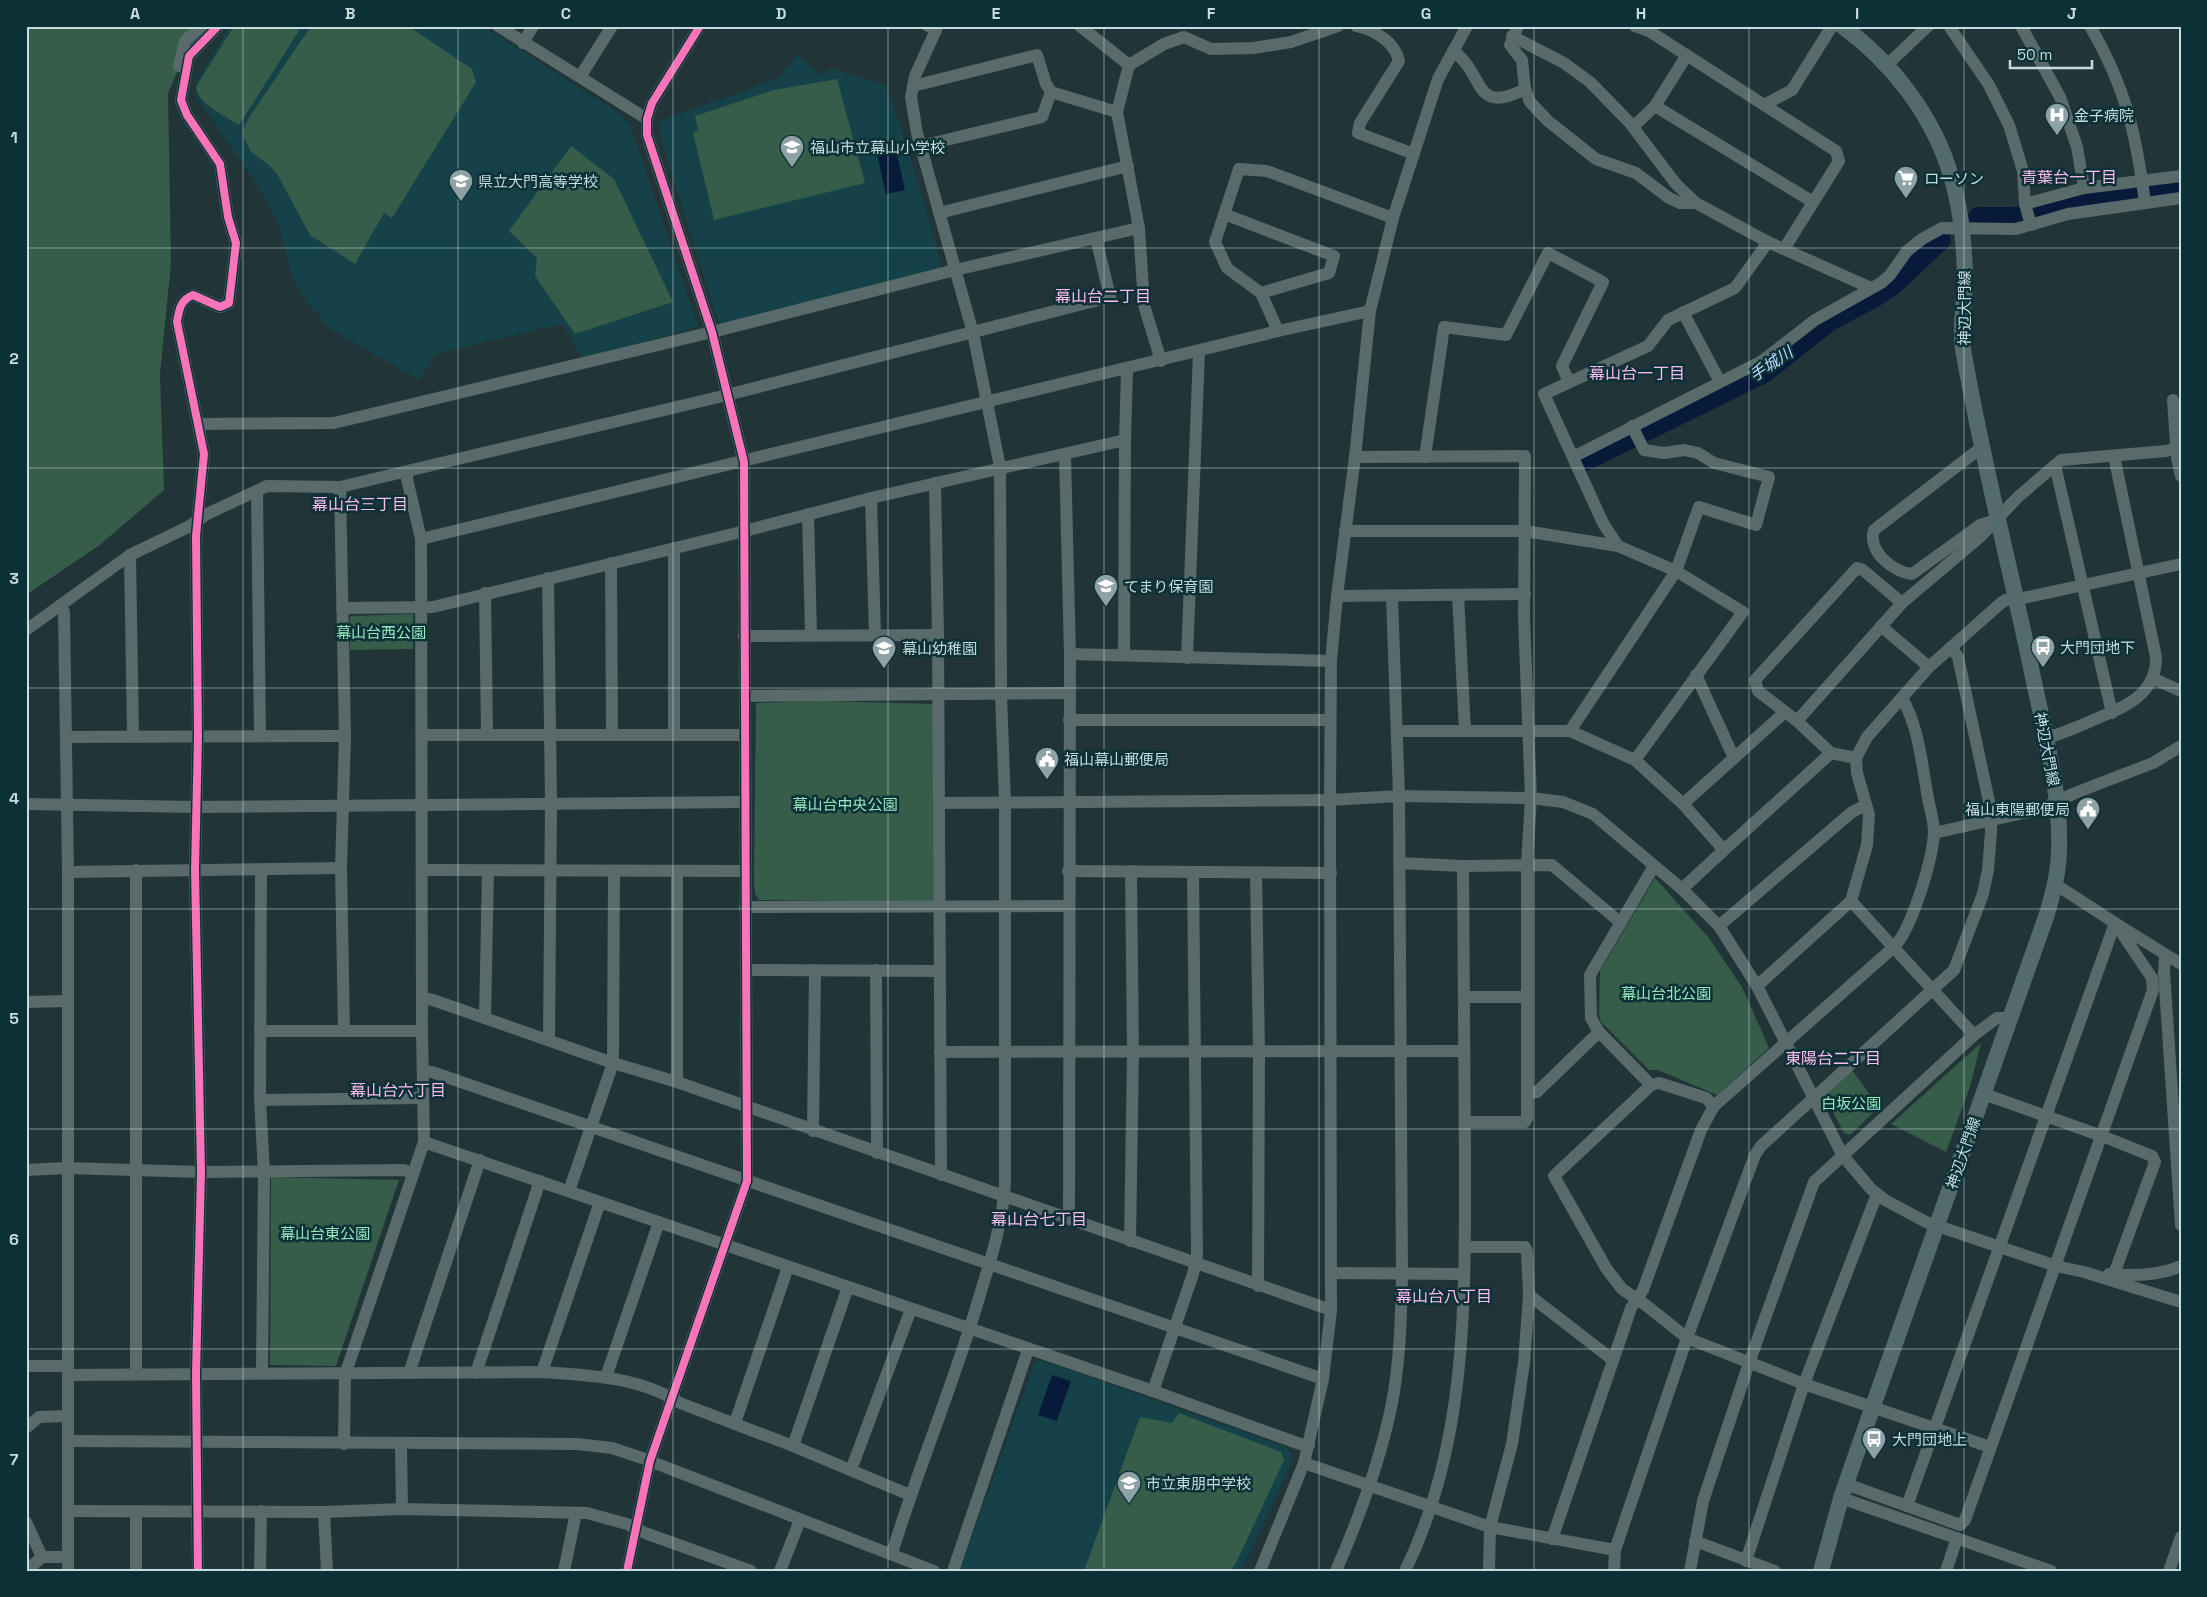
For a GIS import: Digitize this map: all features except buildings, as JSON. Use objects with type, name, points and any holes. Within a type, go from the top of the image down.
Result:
[{"type":"main road","name":"神辺大門線","points":[[1821,1571],[1844,1491],[1872,1406],[1938,1226],[2048,914],[2055,884],[2059,852],[2057,801],[2046,738],[2017,599],[1982,447],[1962,345],[1965,274],[1951,176],[1927,118],[1887,65],[1842,26]]},
{"type":"street","points":[[182,92],[177,72],[185,41],[201,26]]},
{"type":"street","points":[[198,1571],[196,1374],[200,1172],[195,870],[198,736],[196,521],[204,454],[177,322],[180,307],[185,298],[193,295],[220,307],[229,303],[236,243],[228,217],[220,164],[187,115],[180,100],[190,56],[218,26]]},
{"type":"street","points":[[498,26],[647,119]]},
{"type":"street","points":[[523,43],[533,26]]},
{"type":"street","points":[[580,77],[612,26]]},
{"type":"street","points":[[627,1571],[650,1461],[747,1181],[745,1108],[744,462],[712,332],[647,135],[647,119],[652,103],[700,26]]},
{"type":"street","points":[[1080,26],[1129,65]]},
{"type":"street","points":[[1162,361],[1144,305],[1139,228],[1117,112],[1129,65],[1164,44],[1184,37],[1211,49],[1253,48],[1291,42],[1338,26]]},
{"type":"street","points":[[1356,26],[1375,31],[1397,50],[1400,61],[1360,123],[1358,133],[1414,154]]},
{"type":"street","points":[[1260,1571],[1304,1463],[1309,1445],[1323,1379],[1330,1310],[1331,661],[1370,311],[1394,218],[1438,79],[1467,26]]},
{"type":"street","points":[[1635,26],[1649,31],[1836,151],[1839,160],[1784,249]]},
{"type":"street","points":[[1764,105],[1792,90],[1832,26]]},
{"type":"street","points":[[1887,65],[1928,26]]},
{"type":"street","points":[[1949,26],[1990,85],[2009,125],[2023,171],[2025,204],[2031,225]]},
{"type":"street","points":[[2021,26],[2060,97],[2077,148],[2084,188]]},
{"type":"street","points":[[2090,26],[2123,92],[2138,151],[2145,203]]},
{"type":"street","points":[[892,1553],[910,1495],[970,1329],[989,1263],[1004,1196],[1005,803],[1001,694],[1000,468],[973,334],[921,146],[911,97],[913,86],[936,27]]},
{"type":"street","points":[[1696,203],[1680,202],[1669,198],[1636,173],[1596,159],[1538,112],[1525,89],[1522,60],[1510,45],[1515,31],[1577,71],[1633,127],[1676,184],[1696,203],[1768,242],[1871,288]]},
{"type":"street","points":[[1454,51],[1466,62],[1479,85],[1490,96],[1505,99],[1525,89]]},
{"type":"street","points":[[913,86],[1037,54],[1046,84],[1051,92],[1117,112]]},
{"type":"street","points":[[1633,127],[1655,106],[1687,55]]},
{"type":"street","points":[[921,146],[1042,117],[1051,92]]},
{"type":"street","points":[[1655,106],[1813,202]]},
{"type":"street","points":[[939,213],[1128,166]]},
{"type":"street","points":[[1278,331],[1261,293],[1227,268],[1216,242],[1239,169],[1266,170],[1394,218]]},
{"type":"street","points":[[2025,204],[2084,188],[2181,176]]},
{"type":"street","points":[[1573,457],[1762,361],[1815,320],[1890,276],[1907,252],[1922,239],[1942,228],[1960,230],[2016,230],[2068,214],[2181,198]]},
{"type":"street","points":[[1224,214],[1334,256],[1328,273],[1261,293]]},
{"type":"street","points":[[198,424],[334,423],[712,332],[956,270],[1139,228]]},
{"type":"street","points":[[26,630],[130,555],[267,486],[340,487],[727,395],[973,334],[1110,297],[1096,238]]},
{"type":"street","points":[[1618,546],[1603,523],[1544,394],[1648,346],[1668,320],[1735,288],[1768,242]]},
{"type":"street","points":[[1425,457],[1444,327],[1506,335],[1548,253],[1603,282],[1562,366],[1569,382]]},
{"type":"street","points":[[422,539],[1162,361],[1278,331],[1370,311]]},
{"type":"street","points":[[1682,312],[1720,382]]},
{"type":"street","points":[[1186,658],[1199,352]]},
{"type":"street","points":[[1124,654],[1127,369]]},
{"type":"street","points":[[2173,400],[2181,476]]},
{"type":"street","points":[[1570,731],[1676,571],[1699,506],[1756,525],[1770,477],[1714,463],[1698,452],[1684,450],[1664,453],[1644,450],[1632,426]]},
{"type":"street","points":[[342,608],[423,607],[485,594],[745,531],[871,498],[1125,440]]},
{"type":"street","points":[[1982,447],[1874,530],[1872,536],[1876,549],[1894,569],[1912,574],[1980,525],[1998,520]]},
{"type":"street","points":[[1797,721],[1902,603],[1998,520],[2018,496],[2061,460],[2179,448]]},
{"type":"street","points":[[1065,455],[1070,654],[1068,871],[1069,1219]]},
{"type":"street","points":[[1354,458],[1525,456],[1525,594],[1531,798],[1527,864],[1527,1118],[1525,1122],[1465,1122]]},
{"type":"street","points":[[2046,738],[2131,704],[2154,679],[2156,657],[2114,456]]},
{"type":"street","points":[[2055,465],[2112,713]]},
{"type":"street","points":[[344,1444],[345,1374],[424,1142],[422,1030],[422,539],[407,479],[408,471]]},
{"type":"street","points":[[935,483],[940,696],[941,1175]]},
{"type":"street","points":[[340,487],[344,736],[341,868],[344,1030]]},
{"type":"street","points":[[257,491],[260,735]]},
{"type":"street","points":[[871,498],[875,635]]},
{"type":"street","points":[[808,514],[811,634]]},
{"type":"street","points":[[1345,531],[1525,531],[1618,546],[1676,571],[1743,612],[1635,760]]},
{"type":"street","points":[[674,548],[674,734]]},
{"type":"street","points":[[130,555],[133,735]]},
{"type":"street","points":[[611,563],[612,734]]},
{"type":"street","points":[[1757,986],[1851,901],[1868,845],[1868,815],[1857,773],[1856,758],[1867,736],[1929,667],[2001,603],[2181,564]]},
{"type":"street","points":[[1856,758],[1831,753],[1797,721],[1758,691],[1755,680],[1857,568],[1863,570],[1902,603]]},
{"type":"street","points":[[548,578],[551,803],[549,1040]]},
{"type":"street","points":[[485,594],[487,735]]},
{"type":"street","points":[[1337,596],[1392,597],[1525,594]]},
{"type":"street","points":[[1458,596],[1465,731]]},
{"type":"street","points":[[1336,1571],[1360,1516],[1381,1451],[1391,1406],[1400,1342],[1402,1275],[1399,796],[1392,597]]},
{"type":"street","points":[[60,605],[64,612],[68,872],[66,1168],[68,1571]]},
{"type":"street","points":[[1881,626],[1929,667]]},
{"type":"street","points":[[744,636],[938,634]]},
{"type":"street","points":[[1614,1571],[1615,1550],[1687,1338],[1755,1155],[1761,1146],[1954,970],[1983,894],[1988,870],[1990,811],[1958,657],[1951,647]]},
{"type":"street","points":[[1070,654],[1331,661]]},
{"type":"street","points":[[1696,675],[1734,758]]},
{"type":"street","points":[[2154,679],[2181,691]]},
{"type":"street","points":[[745,696],[940,696],[1069,693]]},
{"type":"street","points":[[1552,1538],[1631,1308],[1643,1290],[1701,1130],[1714,1106],[1894,947],[1904,935],[1925,876],[1934,832],[1910,711],[1902,698]]},
{"type":"street","points":[[1683,804],[1785,712]]},
{"type":"street","points":[[1069,720],[1330,720]]},
{"type":"street","points":[[1397,731],[1570,731],[1635,760],[1683,804],[1724,850]]},
{"type":"street","points":[[66,737],[133,735],[344,736]]},
{"type":"street","points":[[423,735],[745,735]]},
{"type":"street","points":[[1934,832],[2041,809],[2153,762],[2181,746]]},
{"type":"street","points":[[1682,889],[1831,753]]},
{"type":"street","points":[[940,803],[1330,800],[1399,796],[1531,798],[1563,802],[1593,814],[1682,889],[1719,926],[1757,986],[1785,1045],[1843,1156],[1877,1194],[1926,1222],[2056,1266],[2084,1272],[2181,1302]]},
{"type":"street","points":[[26,804],[196,807],[744,802]]},
{"type":"street","points":[[1719,926],[1852,812],[1866,805]]},
{"type":"street","points":[[1399,863],[1463,866],[1552,865],[1621,923]]},
{"type":"street","points":[[1405,1571],[1430,1506],[1452,1430],[1461,1366],[1465,1247],[1463,866]]},
{"type":"street","points":[[1651,1085],[1599,1032],[1591,1018],[1590,975],[1654,866]]},
{"type":"street","points":[[68,872],[341,868]]},
{"type":"street","points":[[261,869],[260,1100],[264,1172],[262,1372]]},
{"type":"street","points":[[136,870],[138,1171],[136,1374]]},
{"type":"street","points":[[423,870],[745,872]]},
{"type":"street","points":[[486,1018],[488,871]]},
{"type":"street","points":[[569,1191],[613,1063],[614,871]]},
{"type":"street","points":[[1068,871],[1331,874]]},
{"type":"street","points":[[1130,871],[1132,1053],[1130,1240]]},
{"type":"street","points":[[676,1082],[677,872]]},
{"type":"street","points":[[1153,1391],[1195,1264],[1196,1052],[1193,872]]},
{"type":"street","points":[[1256,873],[1259,1052],[1258,1286]]},
{"type":"street","points":[[2055,884],[2165,956],[2181,964]]},
{"type":"street","points":[[1851,901],[1974,1035]]},
{"type":"street","points":[[745,907],[1069,906]]},
{"type":"street","points":[[1907,1506],[2115,923]]},
{"type":"street","points":[[1844,1491],[1907,1506],[1960,1525],[1965,1520],[2153,990],[2152,978],[2115,923]]},
{"type":"street","points":[[2165,956],[2164,972],[2181,1225]]},
{"type":"street","points":[[746,970],[940,971]]},
{"type":"street","points":[[813,1130],[815,970]]},
{"type":"street","points":[[876,970],[877,1153]]},
{"type":"street","points":[[1465,997],[1527,997]]},
{"type":"street","points":[[422,998],[486,1018],[613,1063],[676,1082],[745,1108],[1330,1310]]},
{"type":"street","points":[[26,1002],[67,1001]]},
{"type":"street","points":[[1690,1571],[1703,1501],[1749,1363],[1814,1182],[1974,1035],[1997,1018],[2010,1018]]},
{"type":"street","points":[[260,1031],[422,1030]]},
{"type":"street","points":[[1528,1093],[1537,1092],[1599,1032]]},
{"type":"street","points":[[940,1052],[1464,1051]]},
{"type":"street","points":[[423,1071],[432,1072],[592,1126],[1323,1379]]},
{"type":"street","points":[[1714,1106],[1706,1098],[1659,1083],[1651,1085],[1554,1176],[1606,1268],[1622,1289],[1638,1299],[1687,1338],[1804,1384],[1990,1447]]},
{"type":"street","points":[[1984,1094],[2152,1156],[2155,1162],[2114,1274]]},
{"type":"street","points":[[260,1100],[423,1098]]},
{"type":"street","points":[[424,1142],[1028,1350],[1153,1391],[1300,1444],[1309,1445]]},
{"type":"street","points":[[410,1373],[480,1160]]},
{"type":"street","points":[[26,1170],[66,1168],[200,1172],[404,1170],[412,1173]]},
{"type":"street","points":[[476,1373],[540,1181]]},
{"type":"street","points":[[1746,1561],[1804,1384],[1877,1194]]},
{"type":"street","points":[[542,1372],[600,1202]]},
{"type":"street","points":[[606,1377],[659,1222]]},
{"type":"street","points":[[1465,1247],[1525,1247],[1527,1252],[1529,1295],[1524,1363],[1512,1444],[1490,1526],[1489,1571]]},
{"type":"street","points":[[2084,1272],[2131,1276],[2181,1266]]},
{"type":"street","points":[[735,1423],[788,1267]]},
{"type":"street","points":[[1331,1273],[1464,1274]]},
{"type":"street","points":[[794,1446],[848,1287]]},
{"type":"street","points":[[1529,1295],[1613,1360]]},
{"type":"street","points":[[851,1470],[911,1309]]},
{"type":"street","points":[[953,1571],[1028,1350]]},
{"type":"street","points":[[26,1366],[68,1371],[136,1374],[542,1372],[606,1377],[665,1393],[680,1403],[794,1446],[910,1495]]},
{"type":"street","points":[[26,1428],[38,1417],[68,1416]]},
{"type":"street","points":[[68,1441],[577,1444],[612,1448],[892,1553],[934,1571]]},
{"type":"street","points":[[401,1444],[402,1509]]},
{"type":"street","points":[[1304,1463],[1490,1526],[1615,1550]]},
{"type":"street","points":[[1844,1491],[2023,1566],[2050,1571]]},
{"type":"street","points":[[68,1511],[324,1512],[402,1509],[587,1513],[636,1528],[751,1571]]},
{"type":"street","points":[[136,1511],[136,1571]]},
{"type":"street","points":[[260,1571],[261,1511]]},
{"type":"street","points":[[324,1512],[327,1571]]},
{"type":"street","points":[[564,1571],[576,1513]]},
{"type":"street","points":[[780,1571],[800,1520]]},
{"type":"street","points":[[26,1522],[42,1557]]},
{"type":"street","points":[[2169,1571],[2181,1537]]},
{"type":"street","points":[[1946,1571],[1957,1538]]},
{"type":"street","points":[[1695,1541],[1775,1571]]},
{"type":"street","points":[[26,1571],[42,1557],[68,1557]]},
{"type":"shaded area","name":"県立大門高等学校","points":[[230,26],[483,26],[619,113],[630,125],[698,327],[583,359],[562,324],[435,354],[419,380],[330,329],[308,303],[292,276],[278,223],[255,181],[195,95],[196,83]]},
{"type":"shaded area","name":"福山市立幕山小学校","points":[[798,55],[821,76],[831,68],[887,86],[923,198],[942,270],[724,326],[718,320],[661,139],[659,121],[777,79]]},
{"type":"shaded area","points":[[896,150],[905,190],[886,194],[877,154]]},
{"type":"shaded area","name":"市立東朋中学校","points":[[1042,1360],[1286,1447],[1293,1459],[1241,1571],[963,1571],[961,1567],[1035,1362]]},
{"type":"shaded area","points":[[1052,1375],[1071,1381],[1057,1421],[1038,1415]]},
{"type":"green space","points":[[26,26],[198,26],[168,93],[171,263],[160,374],[164,490],[101,544],[26,595]]},
{"type":"green space","points":[[234,26],[302,26],[239,125],[207,105],[198,94],[196,87]]},
{"type":"green space","points":[[311,26],[408,26],[472,69],[476,82],[392,218],[384,213],[355,264],[310,235],[277,174],[269,165],[251,152],[242,133],[248,119]]},
{"type":"green space","points":[[837,79],[865,183],[714,220],[693,133],[698,130],[695,116],[774,90]]},
{"type":"green space","points":[[571,146],[614,179],[673,302],[575,334],[535,276],[537,258],[509,231]]},
{"type":"green space","name":"幕山台西公園","points":[[413,614],[413,649],[350,650],[350,616]]},
{"type":"green space","name":"幕山台中央公園","points":[[823,701],[934,704],[935,898],[931,902],[759,900],[755,894],[756,703]]},
{"type":"green space","name":"幕山台北公園","points":[[1655,878],[1708,937],[1742,987],[1769,1048],[1717,1095],[1658,1070],[1649,1070],[1601,1022],[1599,1015],[1600,971]]},
{"type":"green space","points":[[1981,1043],[1970,1087],[1946,1152],[1891,1124]]},
{"type":"green space","name":"白坂公園","points":[[1852,1070],[1879,1107],[1850,1135],[1844,1133],[1826,1099],[1827,1094]]},
{"type":"green space","name":"幕山台東公園","points":[[271,1177],[399,1180],[336,1366],[270,1365]]},
{"type":"green space","points":[[1179,1413],[1281,1452],[1284,1460],[1236,1563],[1230,1571],[1084,1571],[1140,1417],[1172,1423]]},
{"type":"waterway","name":"手城川","points":[[1978,217],[2017,217],[2053,205],[2181,187]]},
{"type":"waterway","name":"手城川","points":[[1583,462],[1764,373],[1830,321],[1870,300],[1893,285],[1941,240]]},
{"type":"cycle path","points":[[198,1571],[196,1374],[201,1172],[195,870],[198,736],[196,536],[204,454],[177,322],[183,303],[193,295],[220,307],[229,303],[236,243],[228,217],[220,164],[187,115],[181,100],[189,56],[218,26]]},
{"type":"cycle path","points":[[627,1571],[650,1461],[747,1181],[744,462],[712,332],[647,135],[647,119],[652,103],[700,26]]},
{"type":"place","name":"金子病院","points":[[2057,136]]},
{"type":"place","name":"福山市立幕山小学校","points":[[792,168]]},
{"type":"place","name":"ローソン","points":[[1906,199]]},
{"type":"place","name":"県立大門高等学校","points":[[461,202]]},
{"type":"place","name":"てまり保育園","points":[[1106,607]]},
{"type":"place","name":"大門団地下","points":[[2043,668]]},
{"type":"place","name":"幕山幼稚園","points":[[884,669]]},
{"type":"place","name":"福山幕山郵便局","points":[[1047,780]]},
{"type":"place","name":"福山東陽郵便局","points":[[2088,830]]},
{"type":"place","name":"大門団地上","points":[[1874,1460]]},
{"type":"place","name":"市立東朋中学校","points":[[1129,1504]]},
{"type":"district","name":"青葉台一丁目","points":[[2069,177]]},
{"type":"district","name":"幕山台二丁目","points":[[1103,296]]},
{"type":"district","name":"幕山台一丁目","points":[[1637,373]]},
{"type":"district","name":"幕山台三丁目","points":[[360,504]]},
{"type":"district","name":"東陽台二丁目","points":[[1833,1058]]},
{"type":"district","name":"幕山台六丁目","points":[[398,1090]]},
{"type":"district","name":"幕山台七丁目","points":[[1039,1219]]},
{"type":"district","name":"幕山台八丁目","points":[[1444,1296]]}]
